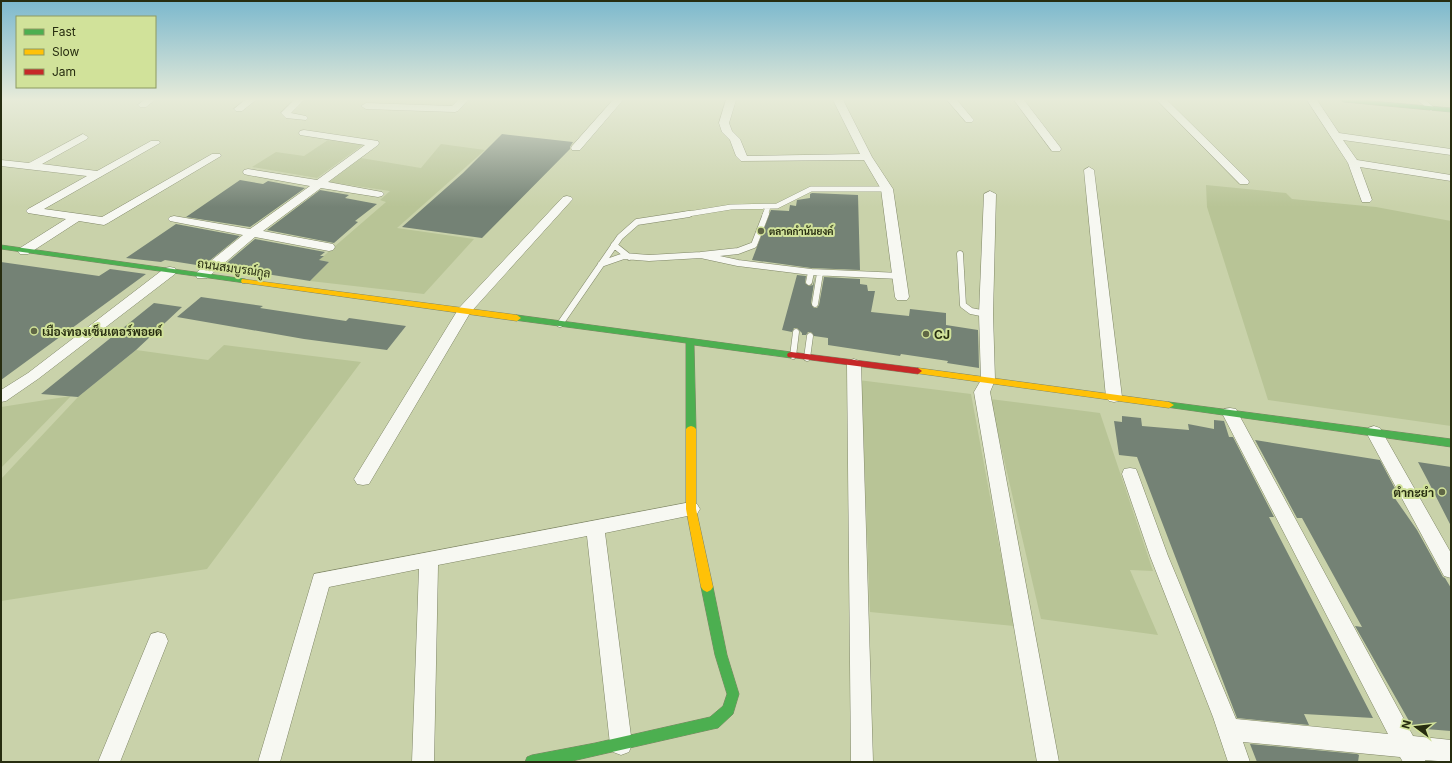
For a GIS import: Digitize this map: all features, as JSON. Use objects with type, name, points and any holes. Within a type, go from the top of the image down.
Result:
[{"type":"street","points":[[202,275],[253,233],[374,143],[322,136]]},
{"type":"street","points":[[576,148],[587,136]]},
{"type":"street","points":[[732,136],[735,139],[741,156],[745,158],[867,157]]},
{"type":"street","points":[[856,136],[867,157],[887,189],[902,297]]},
{"type":"street","points":[[1046,136],[1056,149]]},
{"type":"street","points":[[1198,136],[1244,182]]},
{"type":"street","points":[[1337,136],[1451,152]]},
{"type":"street","points":[[1337,136],[1353,163],[1366,200]]},
{"type":"street","points":[[32,166],[83,137]]},
{"type":"street","points":[[155,143],[32,211],[104,221],[216,156]]},
{"type":"street","points":[[1,163],[98,174]]},
{"type":"street","points":[[1353,163],[1451,178]]},
{"type":"street","points":[[1089,170],[1114,398]]},
{"type":"street","points":[[248,172],[378,194]]},
{"type":"street","points":[[990,194],[986,314],[988,380],[982,392],[1048,762]]},
{"type":"street","points":[[364,479],[464,311],[567,199]]},
{"type":"street","points":[[24,250],[76,217]]},
{"type":"street","points":[[174,219],[330,247]]},
{"type":"street","name":"ถนนสมบูรณ์กูล","points":[[1,247],[807,358],[988,380],[1451,443]]},
{"type":"street","points":[[1,397],[33,376],[170,271]]},
{"type":"street","points":[[532,762],[714,723],[728,710],[733,694],[721,655],[692,509],[690,342]]},
{"type":"street","points":[[854,364],[862,762]]},
{"type":"street","points":[[1230,413],[1412,755]]},
{"type":"street","points":[[1374,432],[1451,570]]},
{"type":"street","points":[[1130,474],[1159,556],[1224,717],[1239,762]]},
{"type":"street","points":[[269,762],[321,580],[692,509]]},
{"type":"street","points":[[595,527],[621,744]]},
{"type":"street","points":[[423,762],[429,559]]},
{"type":"street","points":[[109,762],[158,641]]},
{"type":"street","points":[[1227,729],[1412,755],[1451,751]]},
{"type":"lane","points":[[560,324],[620,237],[637,222],[731,207],[777,206],[811,189],[887,189]]},
{"type":"lane","points":[[601,264],[624,256],[649,258],[738,251],[754,245],[768,207]]},
{"type":"lane","points":[[614,245],[629,257]]},
{"type":"lane","points":[[960,254],[963,306],[971,311],[986,314]]},
{"type":"lane","points":[[701,255],[738,263],[820,273],[900,276]]},
{"type":"lane","points":[[809,282],[811,272]]},
{"type":"lane","points":[[815,304],[820,273]]},
{"type":"lane","points":[[793,356],[796,332]]},
{"type":"lane","points":[[807,358],[810,336]]},
{"type":"green space","points":[[328,140],[363,145],[317,178],[252,167],[276,152],[304,156]]},
{"type":"green space","points":[[441,144],[485,150],[397,228],[474,239],[424,294],[310,281],[329,262],[319,260],[386,202],[380,200],[390,191],[329,182],[361,158],[421,168]]},
{"type":"green space","points":[[1206,185],[1286,193],[1292,199],[1376,207],[1451,221],[1451,426],[1268,400],[1207,207]]},
{"type":"green space","points":[[224,345],[361,362],[207,569],[1,601],[1,479],[78,397],[136,350],[208,360]]},
{"type":"green space","points":[[858,380],[971,394],[1014,626],[870,612],[863,426]]},
{"type":"green space","points":[[71,396],[1,468],[1,407]]},
{"type":"green space","points":[[990,399],[1100,413],[1153,571],[1130,570],[1158,635],[1041,619]]},
{"type":"building","points":[[500,136],[516,136],[573,142],[570,149],[482,238],[402,227],[463,173]]},
{"type":"building","points":[[240,180],[263,184],[268,181],[305,188],[250,227],[186,217]]},
{"type":"building","points":[[320,190],[349,195],[345,198],[377,204],[355,221],[358,222],[334,243],[267,230]]},
{"type":"building","points":[[810,194],[858,195],[860,270],[811,268],[752,260],[771,210],[789,211],[790,205],[796,206],[797,200],[810,198]]},
{"type":"building","points":[[176,224],[240,236],[203,266],[165,260],[161,262],[126,258]]},
{"type":"building","points":[[255,239],[325,252],[320,256],[324,256],[319,260],[329,262],[310,281],[222,267]]},
{"type":"building","name":"เมืองทองเซ็นเตอร์พอยด์","points":[[1,262],[99,276],[110,269],[146,274],[1,380]]},
{"type":"building","points":[[797,275],[806,276],[805,283],[809,286],[813,285],[815,277],[811,303],[814,308],[817,308],[819,305],[824,277],[860,279],[860,284],[867,285],[868,291],[875,291],[871,312],[909,316],[910,309],[946,313],[946,325],[978,330],[979,368],[947,363],[948,361],[901,354],[900,356],[828,345],[828,338],[814,336],[811,332],[808,332],[806,335],[802,335],[797,328],[794,328],[792,332],[782,330]]},
{"type":"building","points":[[201,297],[263,306],[260,308],[346,321],[349,318],[406,326],[387,350],[304,339],[177,317]]},
{"type":"building","points":[[154,303],[182,307],[136,350],[78,397],[41,394]]},
{"type":"building","points":[[1122,416],[1141,418],[1142,426],[1189,430],[1188,424],[1214,429],[1214,420],[1224,421],[1229,437],[1233,437],[1274,517],[1269,517],[1373,718],[1304,714],[1309,725],[1237,718],[1137,457],[1119,455],[1114,421],[1122,422]]},
{"type":"building","points":[[1255,440],[1380,460],[1400,498],[1394,497],[1417,530],[1443,577],[1451,588],[1451,731],[1413,728],[1355,626],[1362,627],[1302,518],[1297,518]]},
{"type":"building","name":"ตำกะยำ","points":[[1418,462],[1451,467],[1451,526],[1427,479]]},
{"type":"building","points":[[1250,744],[1359,755],[1358,762],[1257,762]]},
{"type":"traffic: fast","points":[[1,247],[245,281]]},
{"type":"traffic: fast","points":[[517,318],[791,355]]},
{"type":"traffic: fast","points":[[690,342],[691,429]]},
{"type":"traffic: fast","points":[[1169,405],[1451,443]]},
{"type":"traffic: fast","points":[[532,762],[595,750],[713,723],[728,710],[733,694],[721,655],[707,587]]},
{"type":"traffic: slow","points":[[245,281],[517,318]]},
{"type":"traffic: slow","points":[[918,371],[1169,405]]},
{"type":"traffic: slow","points":[[691,429],[691,509],[707,587]]},
{"type":"traffic: jam","points":[[791,355],[918,371]]},
{"type":"place","name":"ตลาดกำนันยงค์","points":[[761,231]]},
{"type":"place","name":"เมืองทองเซ็นเตอร์พอยด์","points":[[34,331]]},
{"type":"place","name":"CJ","points":[[926,334]]},
{"type":"place","name":"ตำกะยำ","points":[[1442,492]]}]
